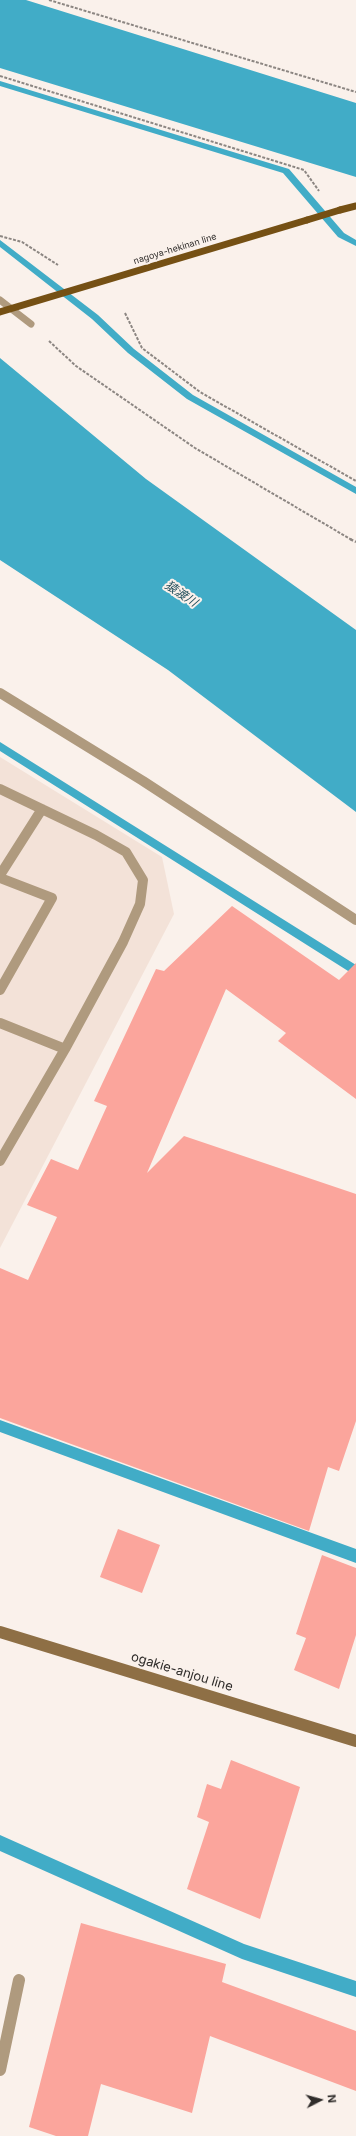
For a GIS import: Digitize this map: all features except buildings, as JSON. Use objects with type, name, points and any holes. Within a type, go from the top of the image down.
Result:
[{"type":"main road","name":"nagoya-hekinan line","points":[[0,312],[355,206]]},
{"type":"main road","name":"ogakie-anjou line","points":[[0,1632],[356,1741]]},
{"type":"street","points":[[0,300],[30,324]]},
{"type":"street","points":[[0,692],[144,781],[356,920]]},
{"type":"street","points":[[0,1161],[65,1049],[123,942],[140,904],[143,880],[126,852],[96,835],[42,809],[1,792]]},
{"type":"street","points":[[0,990],[52,898],[0,877],[42,809]]},
{"type":"street","points":[[0,1023],[65,1049]]},
{"type":"street","points":[[0,2070],[19,1980]]},
{"type":"path","points":[[49,0],[356,92]]},
{"type":"path","points":[[0,76],[304,170],[320,192]]},
{"type":"path","points":[[0,236],[22,242],[58,265]]},
{"type":"path","points":[[125,313],[142,348],[200,392],[356,481]]},
{"type":"path","points":[[30,324],[76,366],[196,448],[356,542]]},
{"type":"shaded area","points":[[0,757],[162,857],[174,914],[0,1248]]},
{"type":"water","points":[[0,0],[26,0],[356,103],[356,177],[0,68]]},
{"type":"water","name":"猿渡川","points":[[0,358],[146,479],[356,630],[356,812],[168,670],[0,560]]},
{"type":"waterway","points":[[0,83],[286,171],[341,235],[356,243]]},
{"type":"waterway","points":[[0,243],[95,317],[131,351],[190,397],[356,491]]},
{"type":"waterway","points":[[0,746],[356,971]]},
{"type":"waterway","points":[[0,1426],[356,1556]]},
{"type":"waterway","points":[[0,1843],[242,1951],[356,1989]]}]
